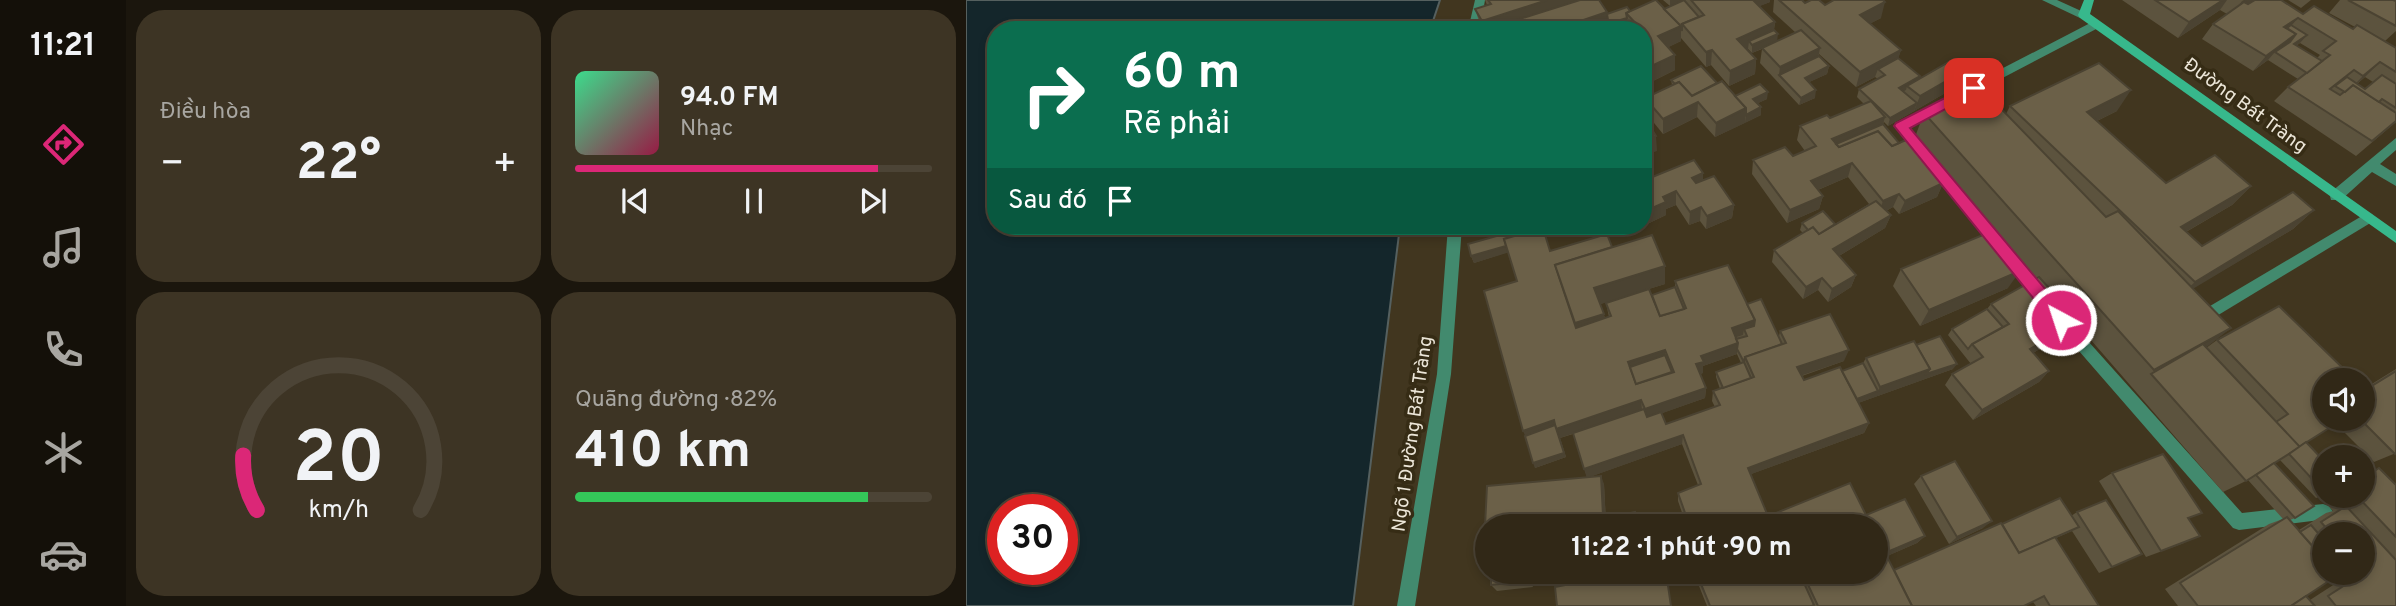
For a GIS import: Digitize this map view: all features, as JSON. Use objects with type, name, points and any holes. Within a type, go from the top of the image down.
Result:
[{"type":"street","points":[[1476,21],[1480,0]]},
{"type":"street","points":[[2047,0],[2084,15],[2089,0]]},
{"type":"street","name":"Đường Bát Tràng","points":[[2084,15],[2396,238]]},
{"type":"street","points":[[2096,24],[1901,126],[2061,320],[2239,522],[2323,512],[2331,522]]},
{"type":"street","points":[[2336,196],[2396,143]]},
{"type":"street","points":[[2372,165],[2396,180]]},
{"type":"street","points":[[2210,313],[2367,218]]},
{"type":"street","name":"Ngõ 1 Đường Bát Tràng","points":[[1406,606],[1444,374],[1454,235]]},
{"type":"water","points":[[966,0],[1440,0],[1433,21],[987,21],[987,235],[1399,235],[1353,606],[966,606]]},
{"type":"building","points":[[1488,0],[1547,0],[1482,21],[1475,9],[1491,4]]},
{"type":"building","points":[[1580,0],[1599,0],[1607,12],[1580,21],[1514,21]]},
{"type":"building","points":[[1656,0],[1681,26],[1658,36],[1675,55],[1652,66],[1652,21],[1634,21],[1626,13]]},
{"type":"building","points":[[1684,0],[1699,17],[1682,24],[1682,31],[1681,26],[1664,9]]},
{"type":"building","points":[[1691,0],[1753,0],[1775,22],[1737,39],[1756,59],[1730,71],[1712,50],[1706,52],[1682,24],[1704,15]]},
{"type":"building","points":[[1779,0],[1802,0],[1805,3],[1819,0],[1825,5],[1834,0],[1883,0],[1885,2],[1860,15],[1901,50],[1860,72]]},
{"type":"building","points":[[2155,0],[2223,0],[2189,22]]},
{"type":"building","points":[[2255,0],[2281,0],[2303,14],[2314,6],[2353,29],[2357,25],[2396,48],[2396,72],[2380,62],[2363,76],[2354,70],[2330,89],[2340,95],[2353,85],[2396,113],[2396,121],[2372,141],[2288,87],[2330,55],[2323,51],[2336,41],[2298,18],[2284,27],[2296,34],[2266,56],[2213,24],[2244,2],[2248,4]]},
{"type":"building","points":[[2348,0],[2396,1],[2396,26]]},
{"type":"building","points":[[1627,7],[1630,11],[1626,13],[1627,18],[1617,21],[1604,21],[1608,20],[1607,14]]},
{"type":"building","points":[[2291,25],[2307,35],[2294,44],[2322,61],[2307,73],[2275,52],[2290,42],[2296,34],[2287,28]]},
{"type":"building","points":[[1774,30],[1778,34],[1752,45],[1749,41]]},
{"type":"building","points":[[1801,30],[1820,48],[1780,67],[1762,48]]},
{"type":"building","points":[[1819,56],[1829,66],[1805,78],[1816,90],[1801,98],[1779,75]]},
{"type":"building","points":[[1898,58],[1920,76],[1899,88],[1917,103],[1890,118],[1859,89],[1885,75],[1878,69]]},
{"type":"building","points":[[1954,59],[1967,69],[1920,96],[1907,86]]},
{"type":"building","points":[[2099,63],[2131,90],[2087,112],[2166,183],[2215,155],[2251,186],[2181,227],[2202,246],[2293,192],[2314,210],[2195,282],[2010,106]]},
{"type":"building","points":[[1701,66],[1717,83],[1692,96],[1679,82],[1675,84],[1671,80]]},
{"type":"building","points":[[2382,75],[2396,84],[2396,108],[2382,99],[2379,102],[2353,85],[2345,92],[2335,86],[2347,77],[2365,89]]},
{"type":"building","points":[[1722,81],[1746,108],[1716,123],[1698,102],[1663,119],[1652,106],[1652,95],[1679,82],[1692,96]]},
{"type":"building","points":[[1760,84],[1768,92],[1753,99],[1761,107],[1746,115],[1746,108],[1735,96]]},
{"type":"building","points":[[1982,89],[2106,217],[2118,211],[2231,328],[2154,370],[1924,113]]},
{"type":"building","points":[[1871,101],[1885,117],[1832,139],[1839,147],[1878,131],[1892,146],[1906,140],[1943,183],[1905,201],[1899,194],[1883,201],[1852,163],[1811,181],[1823,196],[1790,210],[1753,160],[1785,147],[1793,156],[1816,146],[1800,126],[1827,115],[1830,118]]},
{"type":"building","points":[[1883,124],[1899,143],[1892,146],[1878,131],[1839,147],[1836,144]]},
{"type":"building","points":[[1694,160],[1703,173],[1692,178],[1696,183],[1714,176],[1734,205],[1707,216],[1701,207],[1690,212],[1676,191],[1663,197],[1666,202],[1652,208],[1652,177]]},
{"type":"building","points":[[1876,201],[1891,215],[1833,249],[1856,275],[1832,289],[1822,278],[1806,287],[1774,250],[1813,227],[1819,234]]},
{"type":"building","points":[[1823,211],[1835,224],[1819,234],[1813,227],[1808,230],[1802,223]]},
{"type":"building","points":[[1990,232],[2020,271],[1929,310],[1901,269]]},
{"type":"building","points":[[1500,235],[1518,235],[1504,239],[1506,246],[1471,256],[1468,244]]},
{"type":"building","points":[[1518,235],[1545,235],[1550,251],[1607,235],[1612,247],[1555,265],[1576,328],[1611,316],[1606,303],[1649,289],[1660,316],[1686,308],[1675,281],[1728,265],[1755,320],[1732,328],[1738,343],[1701,356],[1704,362],[1696,364],[1706,388],[1645,409],[1641,400],[1556,429],[1554,420],[1523,431],[1484,291],[1517,281],[1504,239]],"holes":[[[1665,350],[1674,372],[1636,384],[1628,362]]]},
{"type":"building","points":[[1652,235],[1665,266],[1594,288],[1604,314],[1575,323],[1555,265]]},
{"type":"building","points":[[2039,277],[2079,321],[2030,349],[2049,371],[1982,410],[1952,374],[1983,357],[1972,344],[2009,324],[1991,304]]},
{"type":"building","points":[[1675,287],[1684,309],[1660,316],[1652,295]]},
{"type":"building","points":[[1761,299],[1782,344],[1745,357],[1744,362],[1737,349],[1736,339],[1747,336],[1744,329],[1754,326],[1755,320],[1747,304]]},
{"type":"building","points":[[2279,306],[2343,368],[2312,368],[2312,431],[2324,431],[2299,447],[2276,422],[2288,414],[2217,340]]},
{"type":"building","points":[[1987,309],[2003,327],[1972,344],[1968,349],[1952,329]]},
{"type":"building","points":[[1830,314],[1849,350],[1797,367],[1804,380],[1840,367],[1869,423],[1748,468],[1767,514],[1685,514],[1678,493],[1701,484],[1683,435],[1584,469],[1573,433],[1644,409],[1647,417],[1661,412],[1666,424],[1720,405],[1713,391],[1754,377],[1745,357],[1786,343],[1780,331]]},
{"type":"building","points":[[1940,336],[1957,364],[1926,374],[1930,369],[1916,345]]},
{"type":"building","points":[[1914,341],[1930,369],[1880,387],[1866,358]]},
{"type":"building","points":[[2203,344],[2300,447],[2246,481],[2151,374]]},
{"type":"building","points":[[1665,355],[1672,372],[1636,384],[1630,367]]},
{"type":"building","points":[[1744,362],[1751,378],[1723,388],[1716,372]]},
{"type":"building","points":[[1863,363],[1878,391],[1857,399],[1842,371]]},
{"type":"building","points":[[2396,371],[2395,454],[2372,431],[2375,431],[2375,384]]},
{"type":"building","points":[[1555,425],[1564,453],[1533,463],[1525,436]]},
{"type":"building","points":[[2306,442],[2312,448],[2312,479],[2289,454]]},
{"type":"building","points":[[2163,454],[2202,513],[2188,518],[2200,536],[2161,551],[2112,473]]},
{"type":"building","points":[[1955,461],[1992,521],[1957,537],[1921,476]]},
{"type":"building","points":[[2274,463],[2312,504],[2312,507],[2295,518],[2256,475]]},
{"type":"building","points":[[2379,468],[2396,485],[2396,537],[2368,508],[2375,508],[2375,471]]},
{"type":"building","points":[[1601,476],[1603,514],[1486,514],[1487,486]]},
{"type":"building","points":[[1850,483],[1866,514],[1776,514]]},
{"type":"building","points":[[2060,498],[2079,527],[2019,553],[2002,524]]},
{"type":"building","points":[[1905,499],[1925,536],[1888,552],[1888,514],[1868,514]]},
{"type":"building","points":[[2106,500],[2142,554],[2112,567],[2077,512]]},
{"type":"building","points":[[2343,508],[2348,508],[2361,522],[2321,522]]},
{"type":"building","points":[[2287,517],[2312,545],[2312,585],[2323,585],[2291,606],[2198,606],[2180,583]]},
{"type":"building","points":[[2001,523],[2019,553],[2055,537],[2099,606],[2050,606],[2044,596],[2024,606],[1912,606],[1894,570]]},
{"type":"building","points":[[2311,525],[2312,546],[2300,532]]},
{"type":"building","points":[[2375,537],[2396,560],[2396,606],[2336,606],[2328,596],[2345,585],[2375,585]]},
{"type":"building","points":[[1888,559],[1912,606],[1818,606],[1808,584],[1888,584]]},
{"type":"building","points":[[1570,584],[1668,584],[1671,606],[1557,606],[1555,587]]},
{"type":"building","points":[[1701,584],[1804,584],[1814,605],[1812,606],[1710,606]]},
{"type":"building","points":[[2306,596],[2315,606],[2291,606]]},
{"type":"route","points":[[1974,88],[1901,126],[2061,320]]}]
